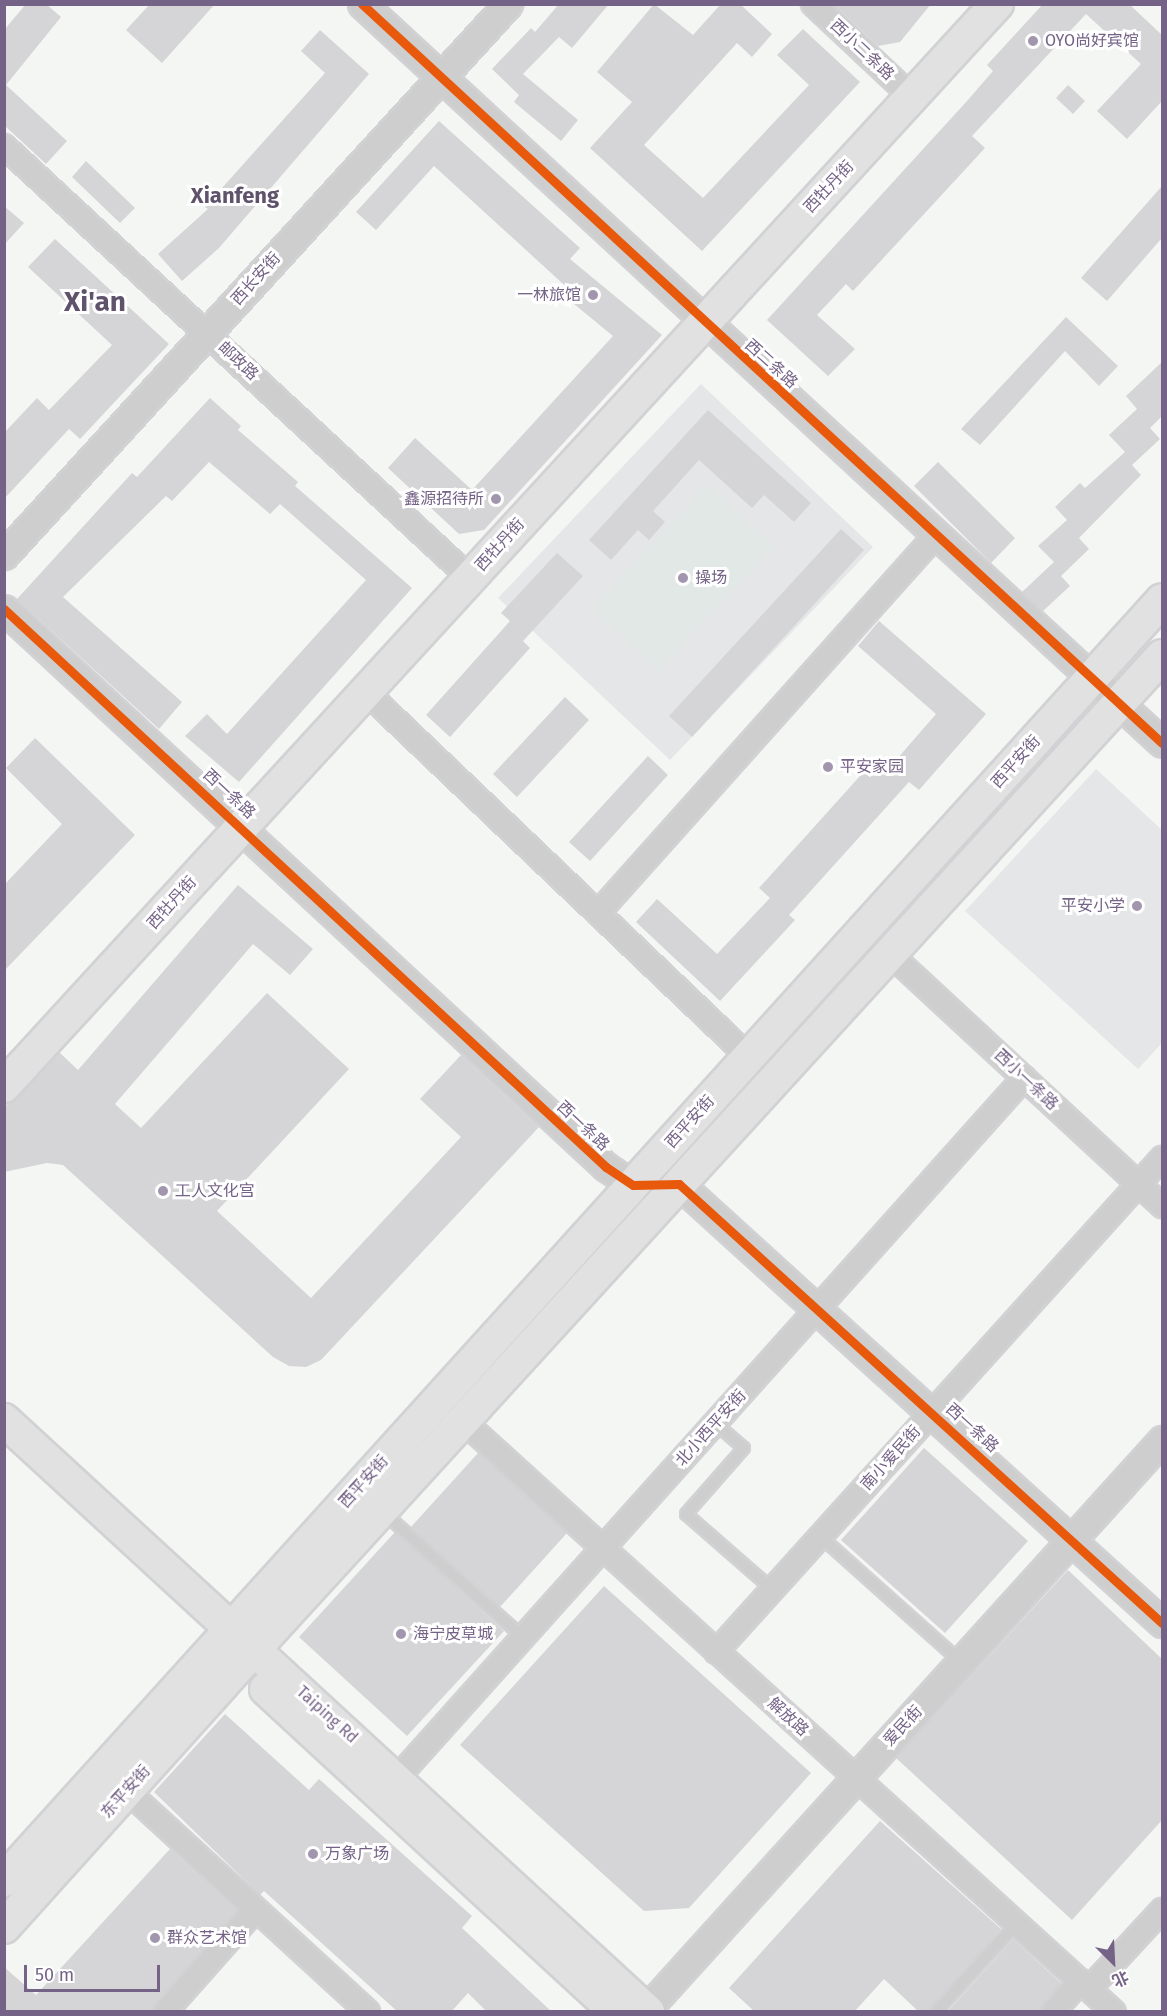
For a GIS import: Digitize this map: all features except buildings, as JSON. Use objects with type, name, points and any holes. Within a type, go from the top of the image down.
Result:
[{"type":"main road","name":"西牡丹街","points":[[4,1086],[997,4]]},
{"type":"main road","name":"西平安街","points":[[239,1648],[633,1185],[1162,600]]},
{"type":"main road","name":"西平安街","points":[[239,1648],[381,1510],[1162,656]]},
{"type":"main road","name":"Taiping Rd","points":[[4,1420],[239,1648],[638,2011]]},
{"type":"main road","name":"Taiping Rd","points":[[4,1445],[239,1648],[397,1778],[638,2011]]},
{"type":"main road","name":"东平安街","points":[[4,1927],[127,1791],[239,1648]]},
{"type":"main road","name":"东平安街","points":[[4,1880],[239,1648]]},
{"type":"street","name":"西二条路","points":[[362,4],[704,323],[1162,743]]},
{"type":"street","name":"西长安街","points":[[4,555],[508,4]]},
{"type":"street","name":"西小二条路","points":[[813,4],[911,96]]},
{"type":"street","name":"邮政路","points":[[4,146],[470,578]]},
{"type":"street","points":[[598,913],[936,535]]},
{"type":"street","name":"西一条路","points":[[4,609],[242,826],[606,1167],[633,1185]]},
{"type":"street","points":[[366,692],[749,1057]]},
{"type":"street","name":"西小一条路","points":[[890,954],[1162,1206]]},
{"type":"street","name":"北小西平安街","points":[[397,1778],[1024,1078]]},
{"type":"street","name":"南小爱民街","points":[[716,1652],[1162,1158]]},
{"type":"street","points":[[633,1185],[680,1184]]},
{"type":"street","name":"西一条路","points":[[680,1184],[1162,1623]]},
{"type":"street","name":"解放路","points":[[463,1421],[1114,2012]]},
{"type":"street","name":"爱民街","points":[[638,2011],[962,1662],[1162,1440]]},
{"type":"street","points":[[127,1791],[368,2012]]},
{"type":"street","points":[[165,2012],[256,1909]]},
{"type":"street","points":[[1053,2012],[1085,1985],[1162,1910]]},
{"type":"lane","points":[[715,1423],[744,1448],[686,1514],[772,1589]]},
{"type":"lane","points":[[381,1510],[523,1637]]},
{"type":"lane","points":[[820,1536],[962,1662]]},
{"type":"lane","points":[[936,2012],[1017,1923]]},
{"type":"shaded area","points":[[701,384],[873,547],[670,760],[498,598]]},
{"type":"shaded area","name":"操场","points":[[707,485],[773,547],[658,670],[592,609]]},
{"type":"shaded area","points":[[1096,769],[1162,830],[1162,1043],[1138,1069],[965,911]]},
{"type":"cycle path","points":[[362,4],[1162,743]]},
{"type":"cycle path","points":[[4,609],[606,1167],[633,1185],[679,1184],[1162,1623]]},
{"type":"place","name":"OYO尚好宾馆","points":[[1033,41]]},
{"type":"place","name":"一林旅馆","points":[[593,295]]},
{"type":"place","name":"鑫源招待所","points":[[496,499]]},
{"type":"place","name":"操场","points":[[683,578]]},
{"type":"place","name":"平安家园","points":[[828,767]]},
{"type":"place","name":"平安小学","points":[[1137,906]]},
{"type":"place","name":"工人文化宫","points":[[163,1191]]},
{"type":"place","name":"海宁皮草城","points":[[401,1634]]},
{"type":"place","name":"万象广场","points":[[313,1854]]},
{"type":"place","name":"群众艺术馆","points":[[155,1938]]},
{"type":"district","name":"Xianfeng","points":[[235,196]]},
{"type":"district","name":"Xi'an","points":[[95,302]]}]
